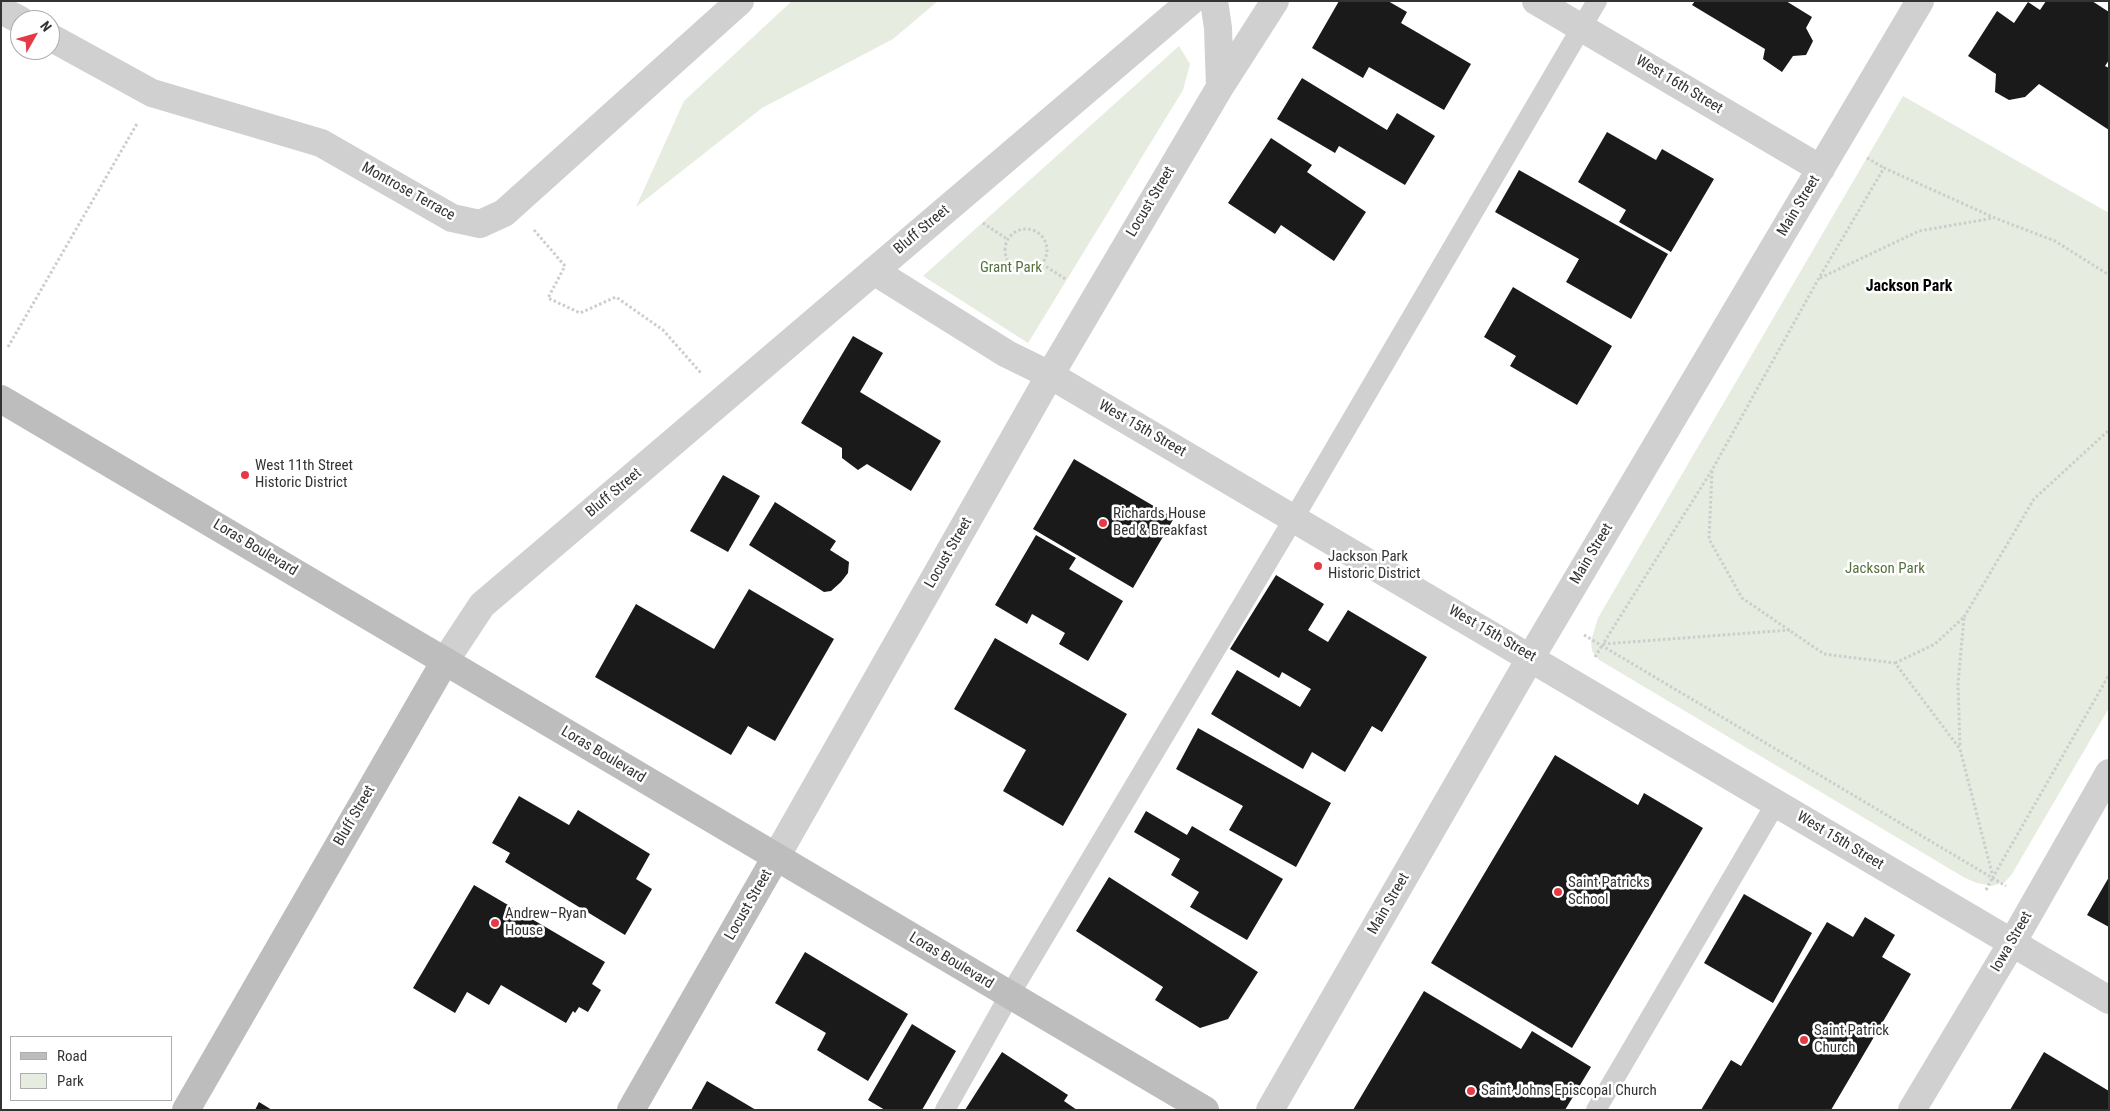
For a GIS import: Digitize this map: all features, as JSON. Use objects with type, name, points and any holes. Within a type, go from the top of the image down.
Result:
[{"type":"main road","name":"Loras Boulevard","points":[[1,398],[1009,996],[1205,1110]]},
{"type":"main road","name":"Bluff Street","points":[[186,1110],[445,661]]},
{"type":"main road","name":"Locust Street","points":[[631,1110],[776,857]]},
{"type":"street","name":"Montrose Terrace","points":[[60,42],[152,93],[321,143],[452,218],[480,224],[504,213],[740,1]]},
{"type":"street","name":"Bluff Street","points":[[445,661],[482,604],[1191,1]]},
{"type":"street","points":[[1214,1],[1218,28],[1220,87]]},
{"type":"street","name":"Locust Street","points":[[776,857],[1050,375],[1220,87],[1275,1]]},
{"type":"street","name":"West 16th Street","points":[[1536,1],[1821,169]]},
{"type":"street","name":"Main Street","points":[[1270,1110],[1531,657],[1920,1]]},
{"type":"street","name":"West 15th Street","points":[[874,271],[1007,354],[1050,375],[1294,518],[2109,1000]]},
{"type":"street","name":"Iowa Street","points":[[1912,1110],[2012,943],[2109,773]]},
{"type":"lane","points":[[945,1110],[1009,996],[1294,518],[1597,1]]},
{"type":"lane","points":[[1596,1110],[1776,803]]},
{"type":"path","points":[[8,347],[140,119]]},
{"type":"path","points":[[1603,644],[1712,470],[1819,278],[1884,168],[1995,218],[2055,241],[2109,275]]},
{"type":"path","points":[[1819,278],[1919,231],[1995,218]]},
{"type":"path","points":[[533,229],[565,266],[548,298],[580,313],[616,297],[663,330],[701,372]]},
{"type":"path","points":[[1025,229],[1039,234],[1043,238],[1047,251],[1042,264],[1031,271],[1018,270],[1012,266],[1005,254],[1007,239],[1012,234],[1025,229]]},
{"type":"path","points":[[1712,470],[1709,539],[1742,598],[1824,654],[1895,663],[1936,644],[1964,617],[2034,499],[2109,430]]},
{"type":"path","points":[[1964,617],[1958,684],[1960,749],[1993,877]]},
{"type":"path","points":[[1603,644],[1790,630]]},
{"type":"path","points":[[1603,644],[1993,877]]},
{"type":"path","points":[[1895,663],[1960,749]]},
{"type":"path","points":[[1993,877],[2109,675]]},
{"type":"green space","points":[[792,1],[938,1],[893,39],[762,108],[636,207],[684,101]]},
{"type":"green space","name":"Grant Park","points":[[1179,46],[1190,64],[1183,90],[1028,343],[923,276]]},
{"type":"green space","name":"Jackson Park","points":[[1903,96],[2109,213],[2109,708],[2012,874],[2005,882],[1992,886],[1965,878],[1599,660],[1592,651],[1591,641],[1598,618]]},
{"type":"building","points":[[1339,1],[1388,1],[1407,12],[1401,23],[1471,64],[1444,110],[1369,67],[1363,78],[1312,48]]},
{"type":"building","points":[[1695,1],[1786,1],[1812,17],[1806,28],[1813,41],[1806,55],[1793,56],[1782,72],[1763,59],[1765,49],[1692,5]]},
{"type":"building","points":[[2046,1],[2092,1],[2109,12],[2109,60],[2105,66],[2109,68],[2109,130],[2039,84],[2025,97],[2009,100],[1995,92],[1996,74],[1968,56],[1997,11],[2014,23],[2028,2],[2040,10]]},
{"type":"building","points":[[1302,78],[1387,130],[1397,113],[1435,136],[1405,185],[1339,146],[1335,153],[1277,119]]},
{"type":"building","points":[[1607,132],[1656,160],[1662,149],[1714,179],[1671,252],[1619,222],[1626,210],[1578,182]]},
{"type":"building","points":[[1271,138],[1312,165],[1307,172],[1366,212],[1334,261],[1281,225],[1275,234],[1228,203]]},
{"type":"building","points":[[1519,170],[1668,254],[1631,319],[1566,282],[1579,259],[1495,212]]},
{"type":"building","points":[[1513,287],[1612,346],[1577,405],[1510,366],[1516,356],[1484,337]]},
{"type":"building","points":[[853,336],[883,353],[860,392],[941,441],[911,491],[867,464],[858,470],[842,458],[842,448],[801,423]]},
{"type":"building","name":"Richards House Bed & Breakfast","points":[[1074,459],[1174,518],[1133,588],[1033,529]]},
{"type":"building","points":[[723,475],[760,496],[728,552],[690,531]]},
{"type":"building","points":[[775,502],[836,541],[830,550],[849,562],[848,573],[831,591],[824,592],[749,545]]},
{"type":"building","points":[[1036,535],[1076,558],[1069,569],[1123,601],[1088,661],[1059,644],[1065,633],[1032,614],[1027,624],[995,605]]},
{"type":"building","points":[[1276,575],[1324,604],[1308,630],[1328,642],[1348,610],[1427,657],[1382,732],[1372,726],[1345,772],[1312,752],[1303,769],[1211,714],[1237,670],[1300,707],[1311,689],[1282,672],[1279,678],[1230,649]]},
{"type":"building","points":[[749,589],[834,639],[775,741],[748,726],[731,755],[595,677],[636,604],[714,649]]},
{"type":"building","points":[[995,638],[1127,714],[1063,826],[1003,791],[1026,750],[954,709]]},
{"type":"building","points":[[1198,728],[1331,803],[1296,867],[1229,830],[1243,806],[1176,769]]},
{"type":"building","points":[[1555,755],[1638,805],[1644,793],[1703,828],[1572,1048],[1431,963]]},
{"type":"building","points":[[519,796],[569,825],[578,810],[650,854],[636,879],[652,889],[625,935],[505,862],[510,853],[492,843]]},
{"type":"building","points":[[1146,811],[1187,835],[1192,826],[1283,879],[1247,940],[1190,907],[1199,892],[1171,875],[1180,859],[1134,832]]},
{"type":"building","points":[[1109,877],[1258,972],[1228,1019],[1200,1028],[1155,1000],[1163,987],[1076,931]]},
{"type":"building","points":[[2109,877],[2109,927],[2087,915]]},
{"type":"building","name":"Andrew–Ryan House","points":[[474,885],[605,962],[592,984],[601,990],[588,1012],[579,1007],[575,1013],[573,1011],[566,1023],[501,985],[489,1005],[467,992],[455,1013],[413,988]]},
{"type":"building","points":[[1744,894],[1812,933],[1773,1003],[1704,963]]},
{"type":"building","points":[[1865,917],[1895,935],[1882,957],[1911,974],[1831,1110],[1701,1110],[1731,1060],[1741,1066],[1827,922],[1853,937]]},
{"type":"building","points":[[805,952],[908,1014],[868,1081],[817,1050],[826,1033],[775,1003]]},
{"type":"building","points":[[1424,991],[1521,1049],[1532,1031],[1591,1067],[1565,1110],[1353,1110]]},
{"type":"building","points":[[912,1024],[956,1051],[922,1110],[885,1110],[868,1100]]},
{"type":"building","points":[[1002,1052],[1068,1095],[1064,1101],[1077,1110],[965,1110]]},
{"type":"building","points":[[2044,1052],[2109,1091],[2109,1110],[2010,1110]]},
{"type":"building","points":[[707,1081],[756,1110],[691,1110]]},
{"type":"building","points":[[259,1102],[272,1110],[255,1110]]},
{"type":"place","name":"West 11th Street Historic District","points":[[245,475]]},
{"type":"place","name":"Richards House Bed & Breakfast","points":[[1103,523]]},
{"type":"place","name":"Jackson Park Historic District","points":[[1318,566]]},
{"type":"place","name":"Saint Patricks School","points":[[1558,892]]},
{"type":"place","name":"Andrew–Ryan House","points":[[495,923]]},
{"type":"place","name":"Saint Patrick Church","points":[[1804,1040]]},
{"type":"place","name":"Saint Johns Episcopal Church","points":[[1471,1091]]},
{"type":"district","name":"Jackson Park","points":[[1909,287]]}]
